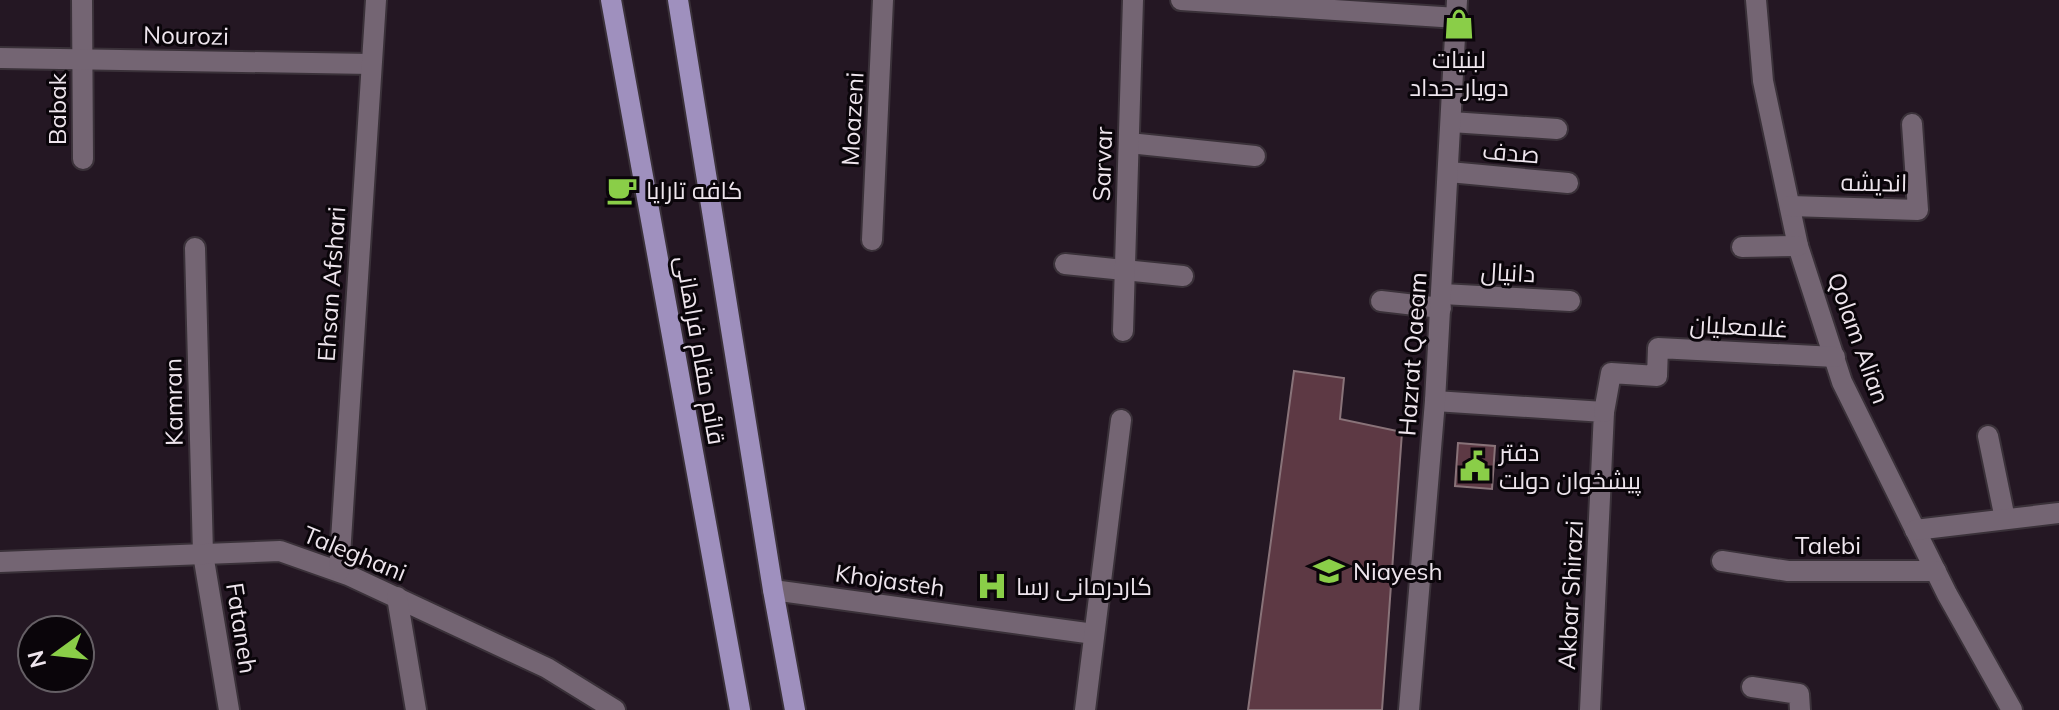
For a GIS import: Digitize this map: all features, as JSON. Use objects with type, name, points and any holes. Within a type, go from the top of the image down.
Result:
[{"type":"main road","name":"قائم مقام فراهانی","points":[[611,0],[740,710]]},
{"type":"main road","name":"قائم مقام فراهانی","points":[[678,0],[795,710]]},
{"type":"street","name":"Babak","points":[[82,0],[83,159]]},
{"type":"street","name":"Ehsan Afshari","points":[[339,571],[376,0]]},
{"type":"street","name":"Moazeni","points":[[872,240],[883,0]]},
{"type":"street","name":"Sarvar","points":[[1123,331],[1133,0]]},
{"type":"street","points":[[1181,0],[1457,9]]},
{"type":"street","name":"Qolam Alian","points":[[1756,0],[1763,81],[1798,246],[1842,382],[1936,571],[2012,710]]},
{"type":"street","name":"Hazrat Qaeam","points":[[1409,710],[1442,301],[1457,9]]},
{"type":"street","name":"Nourozi","points":[[0,58],[371,64]]},
{"type":"street","points":[[1451,122],[1557,129]]},
{"type":"street","name":"اندیشه","points":[[1790,206],[1918,210],[1912,124]]},
{"type":"street","points":[[1129,143],[1255,156]]},
{"type":"street","name":"صدف","points":[[1449,172],[1568,183]]},
{"type":"street","points":[[1742,247],[1798,246]]},
{"type":"street","name":"Kamran","points":[[195,248],[203,554]]},
{"type":"street","points":[[1065,264],[1183,276]]},
{"type":"street","name":"دانیال","points":[[1381,301],[1570,301]]},
{"type":"street","name":"غلامعلیان","points":[[1604,412],[1611,373],[1657,376],[1658,348],[1835,357]]},
{"type":"street","points":[[1435,401],[1604,412]]},
{"type":"street","name":"Akbar Shirazi","points":[[1590,710],[1604,412]]},
{"type":"street","points":[[1085,710],[1121,420]]},
{"type":"street","points":[[1988,436],[2005,519]]},
{"type":"street","points":[[1915,530],[2059,513]]},
{"type":"street","name":"Taleghani","points":[[0,562],[280,551],[339,571],[547,668],[615,710]]},
{"type":"street","name":"Fataneh","points":[[203,554],[229,710]]},
{"type":"street","name":"Talebi","points":[[1722,561],[1788,571],[1936,571]]},
{"type":"street","name":"Khojasteh","points":[[773,590],[1094,634]]},
{"type":"street","points":[[397,597],[416,710]]},
{"type":"street","points":[[1752,687],[1799,694],[1800,710]]},
{"type":"building","name":"Niayesh","points":[[1294,371],[1344,378],[1340,419],[1402,432],[1382,710],[1248,710]]},
{"type":"building","name":"دفتر پیشخوان دولت","points":[[1458,443],[1495,446],[1492,489],[1455,486]]},
{"type":"place","name":"لبنیات دویار-حداد","points":[[1459,24]]},
{"type":"place","name":"کافه تارایا","points":[[622,190]]},
{"type":"place","name":"دفتر پیشخوان دولت","points":[[1475,466]]},
{"type":"place","name":"Niayesh","points":[[1329,571]]},
{"type":"place","name":"کاردرمانی رسا","points":[[992,586]]}]
